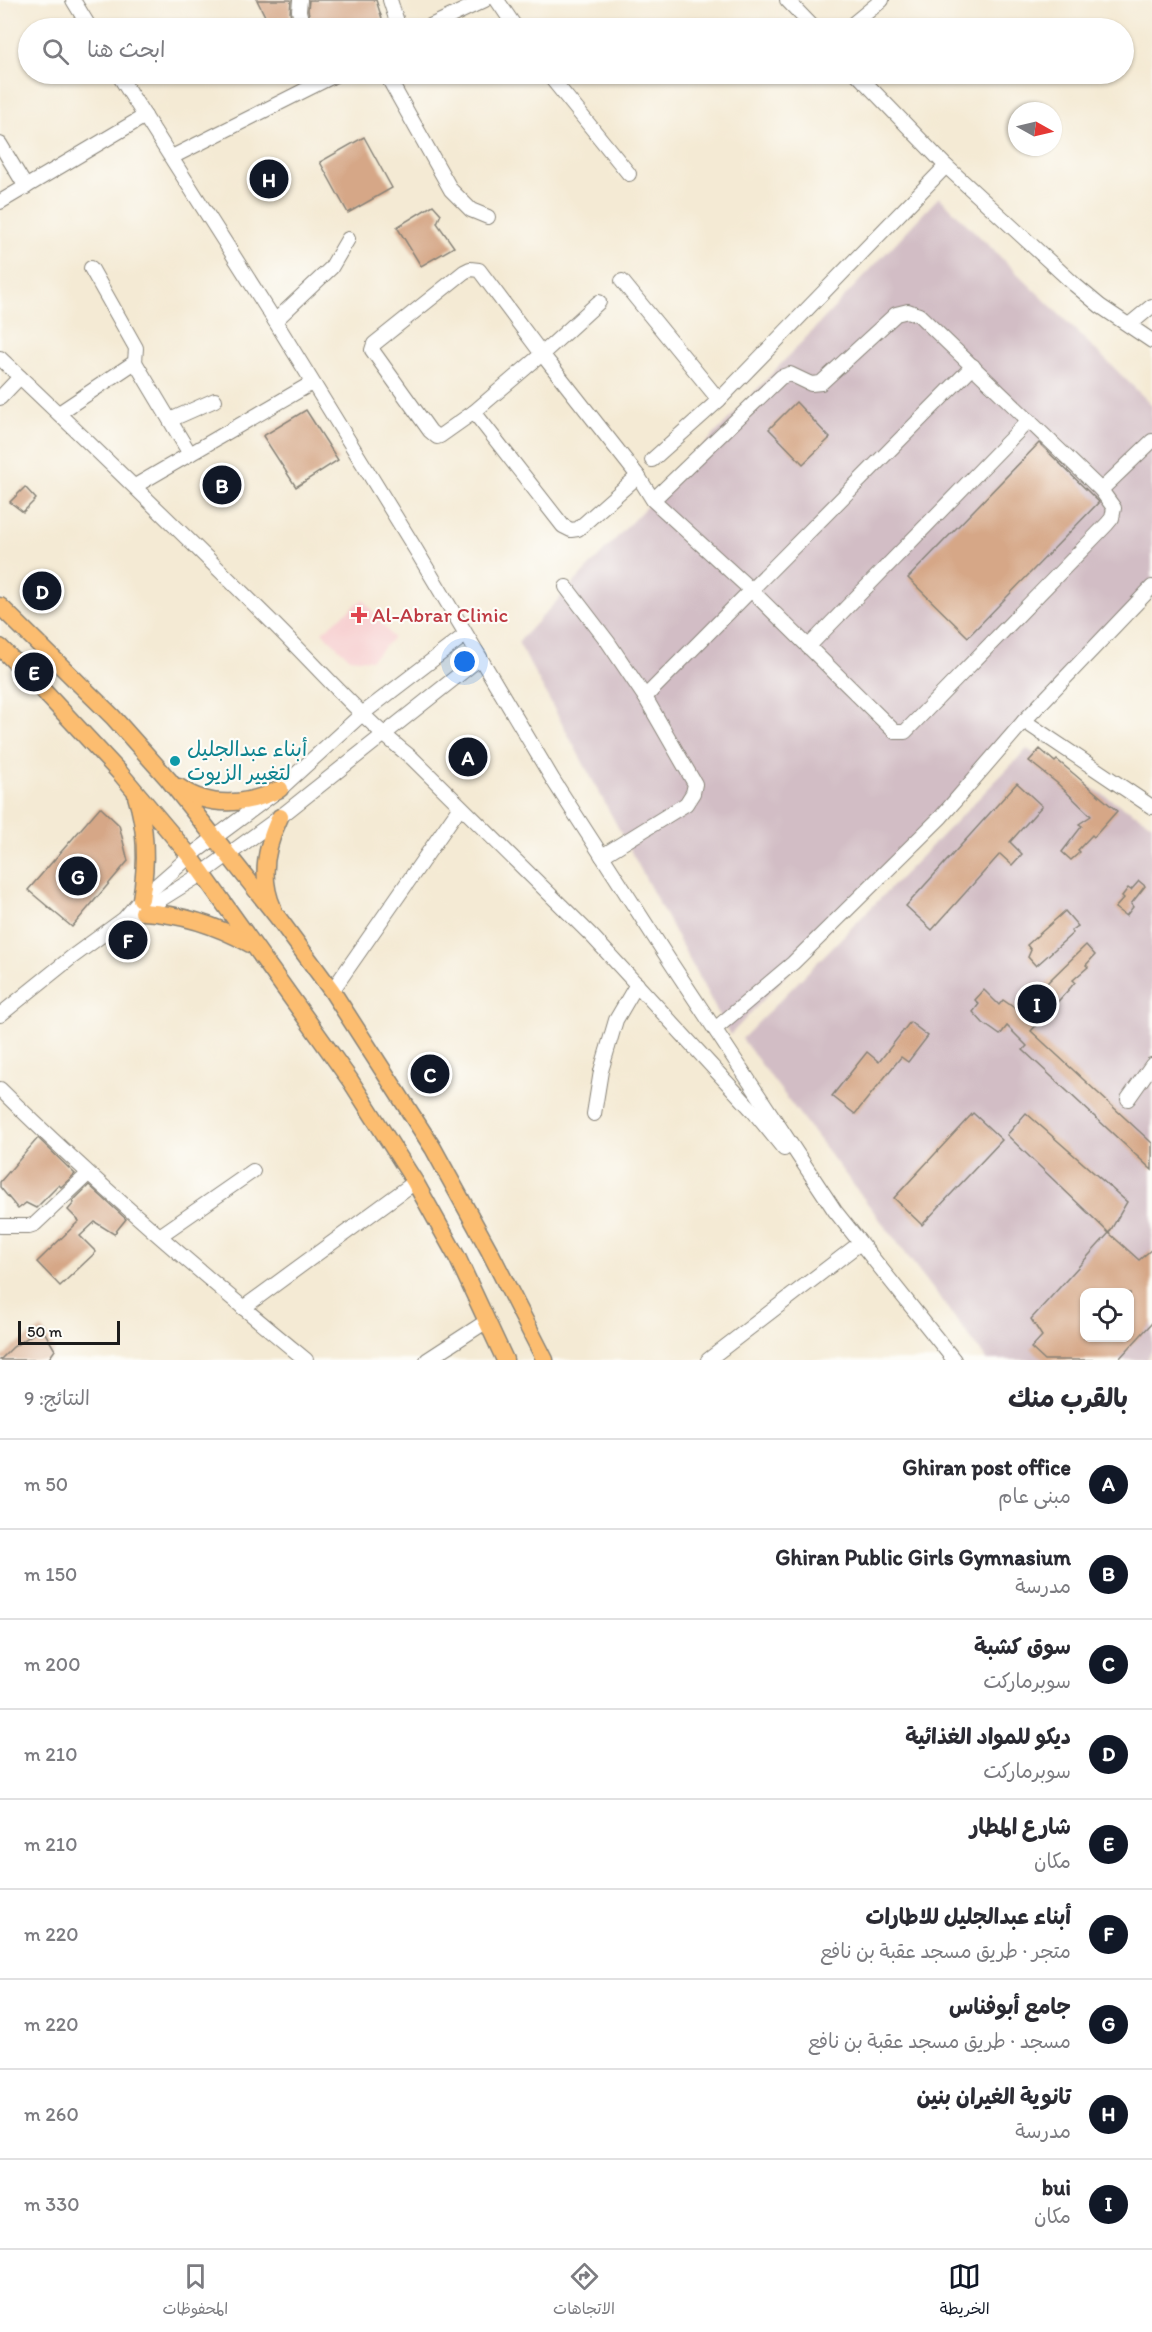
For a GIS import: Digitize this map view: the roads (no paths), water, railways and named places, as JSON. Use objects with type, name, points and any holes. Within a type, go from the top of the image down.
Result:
[{"type":"main road","points":[[0,606],[113,717],[168,779],[279,919],[332,992],[433,1148],[490,1252],[545,1360]]},
{"type":"main road","points":[[0,647],[37,684],[190,856],[252,946],[350,1080],[416,1182],[458,1259],[506,1360]]},
{"type":"main road","points":[[168,779],[197,797],[222,802],[248,801],[280,789]]},
{"type":"main road","points":[[135,792],[143,822],[146,853],[142,905],[208,924],[252,946]]},
{"type":"main road","points":[[279,919],[270,900],[265,879],[266,857],[271,836],[280,817]]},
{"type":"street","points":[[73,0],[84,18]]},
{"type":"street","points":[[300,0],[301,18]]},
{"type":"street","points":[[390,0],[396,18]]},
{"type":"street","points":[[447,18],[485,0]]},
{"type":"street","points":[[497,0],[509,18]]},
{"type":"street","points":[[787,0],[804,18]]},
{"type":"street","points":[[860,18],[882,0]]},
{"type":"street","points":[[124,84],[275,321],[416,550],[553,780],[835,1211]]},
{"type":"street","points":[[172,157],[309,84]]},
{"type":"street","points":[[392,84],[451,190],[471,210],[488,217]]},
{"type":"street","points":[[556,84],[629,174]]},
{"type":"street","points":[[867,84],[946,166],[1075,285],[1100,306],[1152,341]]},
{"type":"street","points":[[0,202],[145,116]]},
{"type":"street","points":[[0,144],[26,187]]},
{"type":"street","points":[[652,460],[719,400],[946,166]]},
{"type":"street","points":[[275,321],[331,268],[348,240]]},
{"type":"street","points":[[91,268],[136,348],[135,362],[190,454]]},
{"type":"street","points":[[599,302],[542,354],[474,412],[441,436],[433,435],[373,353],[373,346],[464,272],[475,269],[483,275],[542,354],[638,476],[653,500],[750,589],[892,730],[902,733],[1107,524],[1112,518],[1114,508],[1101,490],[920,315],[908,311],[896,314],[821,382],[811,384],[790,374],[781,377],[653,500]]},
{"type":"street","points":[[622,281],[719,400]]},
{"type":"street","points":[[1129,325],[1152,306]]},
{"type":"street","points":[[0,358],[135,486],[301,650],[383,735],[412,758],[593,937],[754,1112],[954,1360]]},
{"type":"street","points":[[59,414],[135,362]]},
{"type":"street","points":[[645,697],[973,366]]},
{"type":"street","points":[[0,398],[21,377]]},
{"type":"street","points":[[135,486],[312,383]]},
{"type":"street","points":[[170,420],[215,400]]},
{"type":"street","points":[[474,412],[563,526],[571,530],[578,529],[638,476]]},
{"type":"street","points":[[808,647],[1029,420]]},
{"type":"street","points":[[1101,490],[1152,441]]},
{"type":"street","points":[[566,587],[608,642],[645,697],[695,784],[693,793],[686,804],[602,856]]},
{"type":"street","points":[[715,1029],[793,963],[941,817],[1024,721],[1152,587]]},
{"type":"street","points":[[142,905],[190,856],[280,789],[362,714],[465,635]]},
{"type":"street","points":[[0,1015],[142,905],[203,873],[280,817],[480,658]]},
{"type":"street","points":[[1024,721],[1152,807]]},
{"type":"street","points":[[332,992],[460,807]]},
{"type":"street","points":[[594,1114],[601,1071],[616,1020],[637,984]]},
{"type":"street","points":[[1128,1099],[1152,1065]]},
{"type":"street","points":[[0,1089],[88,1174],[306,1360]]},
{"type":"street","points":[[161,1235],[253,1171]]},
{"type":"street","points":[[0,1226],[22,1227],[35,1224],[88,1174]]},
{"type":"street","points":[[243,1308],[416,1182]]},
{"type":"street","points":[[708,1360],[860,1242]]},
{"type":"street","points":[[427,1360],[487,1321]]},
{"type":"place","name":"تانوية الغيران بنين","points":[[269,179]]},
{"type":"place","name":"Ghiran Public Girls Gymnasium","points":[[222,485]]},
{"type":"place","name":"ديكو للمواد الغذائية","points":[[42,591]]},
{"type":"place","name":"Al-Abrar Clinic","points":[[359,615]]},
{"type":"place","name":"شارع المطار","points":[[34,672]]},
{"type":"place","name":"Ghiran post office","points":[[468,757]]},
{"type":"place","name":"أبناء عبدالجليل لتغيير الزيوت","points":[[175,761]]},
{"type":"place","name":"جامع أبوفناس","points":[[78,876]]},
{"type":"place","name":"أبناء عبدالجليل للاطارات","points":[[128,940]]},
{"type":"place","name":"bui","points":[[1037,1004]]},
{"type":"place","name":"سوق كشبة","points":[[430,1074]]}]
